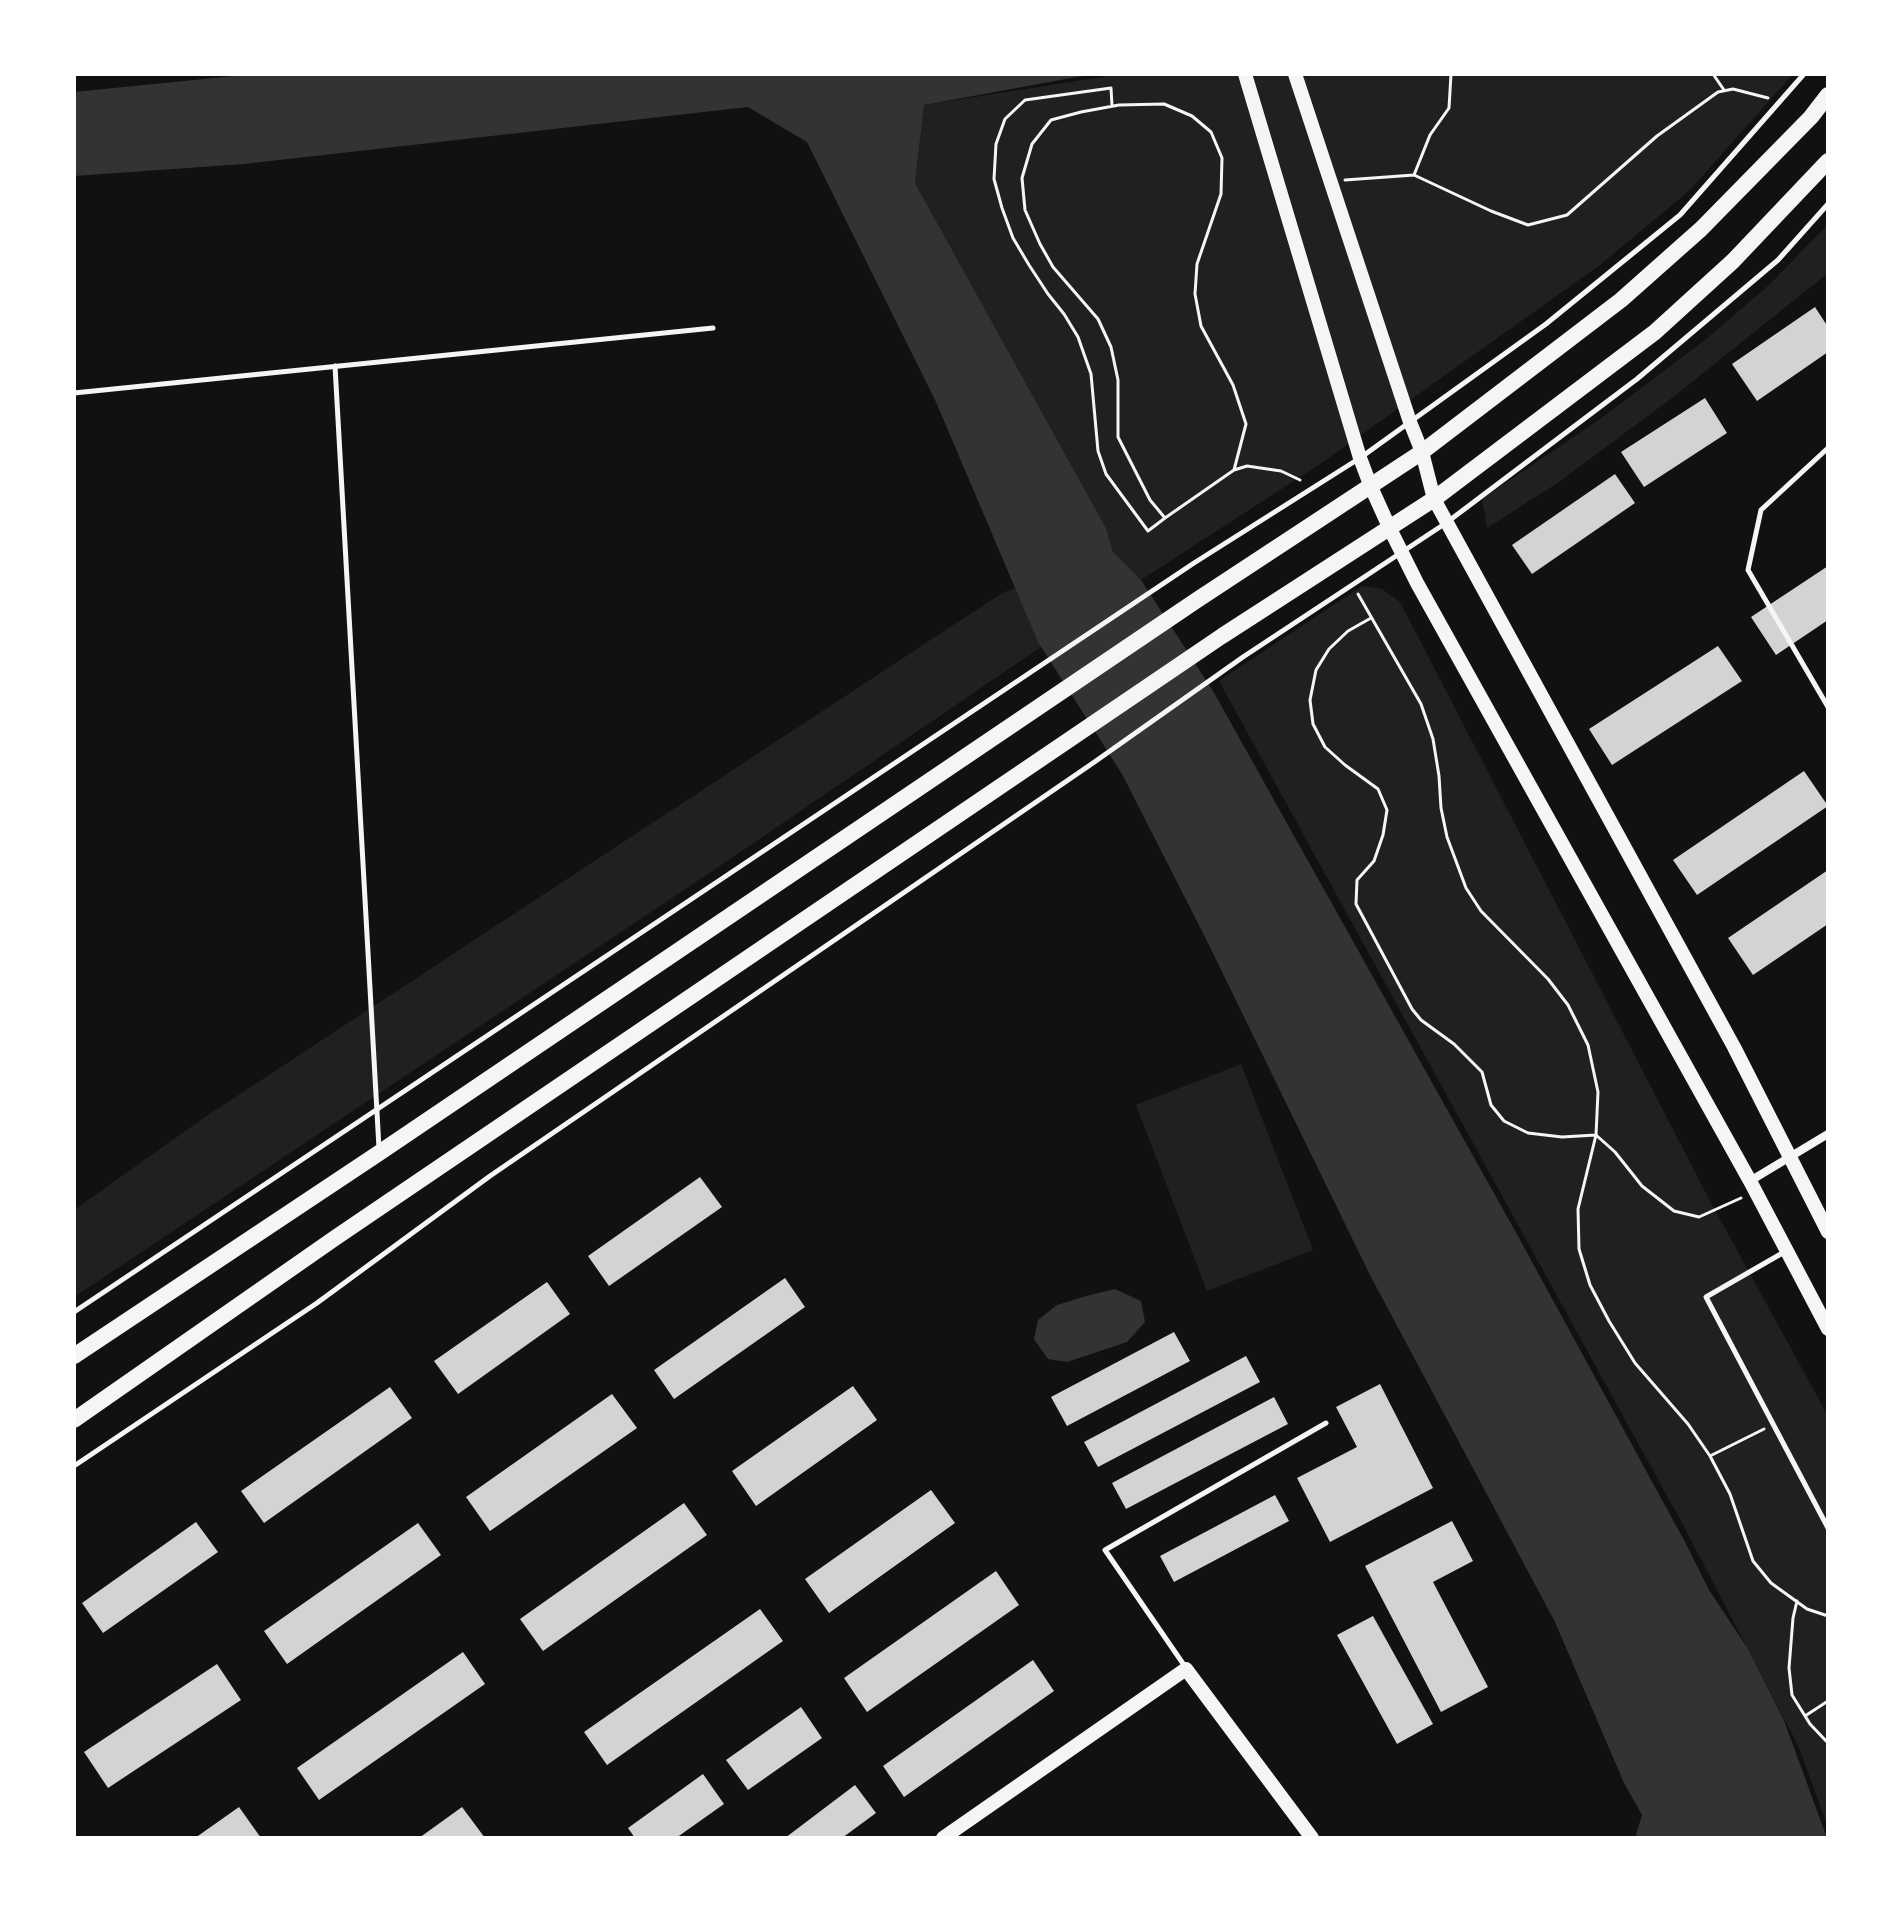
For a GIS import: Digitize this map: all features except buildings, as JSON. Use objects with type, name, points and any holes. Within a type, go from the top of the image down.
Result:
[{"type":"main road","points":[[1245,74],[1360,458],[1390,529],[1417,583],[1753,1186],[1828,1329]]},
{"type":"main road","points":[[1297,81],[1422,452],[1434,499],[1728,1034],[1828,1232]]},
{"type":"main road","points":[[74,1356],[1041,708],[1197,600],[1422,452],[1621,300],[1701,229],[1811,117],[1828,95]]},
{"type":"main road","points":[[74,1420],[335,1238],[1222,636],[1434,499],[1655,332],[1733,261],[1828,161]]},
{"type":"main road","points":[[943,1838],[1186,1669],[1312,1838]]},
{"type":"street","points":[[1753,1186],[1828,1134]]},
{"type":"lane","points":[[74,1312],[1194,563],[1360,458],[1546,324],[1680,215],[1804,74]]},
{"type":"lane","points":[[74,1466],[317,1303],[490,1176],[1243,657],[1446,523],[1649,369],[1778,260],[1828,204]]},
{"type":"lane","points":[[74,393],[713,328]]},
{"type":"lane","points":[[335,366],[379,1153]]},
{"type":"lane","points":[[1828,448],[1761,510],[1748,570],[1828,707]]},
{"type":"lane","points":[[1786,1250],[1706,1297],[1828,1528]]},
{"type":"lane","points":[[1186,1669],[1105,1550],[1326,1423]]},
{"type":"path","points":[[1414,175],[1430,135],[1449,108],[1451,74]]},
{"type":"path","points":[[1713,74],[1724,90]]},
{"type":"path","points":[[1112,106],[1111,88],[1025,100],[1005,119],[996,144],[994,179],[1013,238],[1078,337],[1091,374],[1098,451],[1106,474],[1148,531],[1234,470],[1247,466],[1281,471],[1315,487]]},
{"type":"path","points":[[1330,181],[1414,175],[1528,225],[1567,215],[1657,136],[1718,92],[1733,89],[1781,102]]},
{"type":"path","points":[[1165,518],[1150,500],[1118,437],[1118,380],[1111,347],[1098,319],[1053,267],[1025,210],[1022,178],[1032,144],[1051,120],[1112,106],[1164,104],[1192,116],[1211,132],[1222,158],[1221,194],[1197,264],[1195,294],[1201,326],[1233,385],[1246,424],[1234,470]]},
{"type":"path","points":[[1352,584],[1421,704],[1433,739],[1447,837],[1466,888],[1481,911],[1548,979],[1568,1005],[1588,1045],[1598,1092],[1596,1135],[1578,1209],[1579,1249],[1590,1285],[1635,1363],[1688,1424],[1710,1456],[1730,1494],[1753,1561],[1771,1583],[1807,1609],[1828,1616]]},
{"type":"path","points":[[1372,618],[1348,631],[1329,649],[1316,670],[1310,700],[1313,724],[1325,747],[1378,789],[1387,810],[1374,861],[1357,880],[1356,904],[1412,1009],[1482,1072],[1491,1105],[1504,1121],[1528,1133],[1562,1137],[1596,1135],[1615,1152],[1642,1186],[1674,1211],[1699,1217],[1753,1186]]},
{"type":"path","points":[[1710,1456],[1773,1424]]},
{"type":"path","points":[[1797,1601],[1789,1668],[1792,1695],[1828,1743]]},
{"type":"path","points":[[1805,1716],[1828,1701]]},
{"type":"shaded area","points":[[254,74],[1093,74],[924,105],[915,183],[1106,528],[1113,552],[1141,580],[1213,691],[1519,1238],[1709,1590],[1748,1649],[1783,1718],[1827,1838],[1635,1838],[1642,1815],[1624,1783],[1555,1622],[1370,1275],[1122,774],[1038,642],[936,402],[807,142],[748,107],[244,164],[74,176],[74,92]]},
{"type":"shaded area","points":[[1121,74],[1793,74],[1689,191],[1600,265],[1323,462],[1141,580],[1113,552],[1106,528],[915,183],[924,105]]},
{"type":"shaded area","points":[[1828,224],[1828,273],[1672,398],[1559,482],[1487,528],[1482,499],[1600,419],[1706,339],[1769,285]]},
{"type":"shaded area","points":[[1362,586],[1382,589],[1400,602],[1709,1199],[1828,1416],[1828,1827],[1798,1745],[1683,1525],[1219,681]]},
{"type":"shaded area","points":[[1015,588],[1041,647],[717,868],[74,1297],[74,1210],[205,1117],[1002,593]]},
{"type":"shaded area","points":[[1241,1064],[1313,1250],[1207,1291],[1136,1105]]},
{"type":"shaded area","points":[[1115,1289],[1141,1301],[1145,1322],[1127,1342],[1067,1362],[1048,1359],[1034,1339],[1038,1320],[1057,1305]]}]
